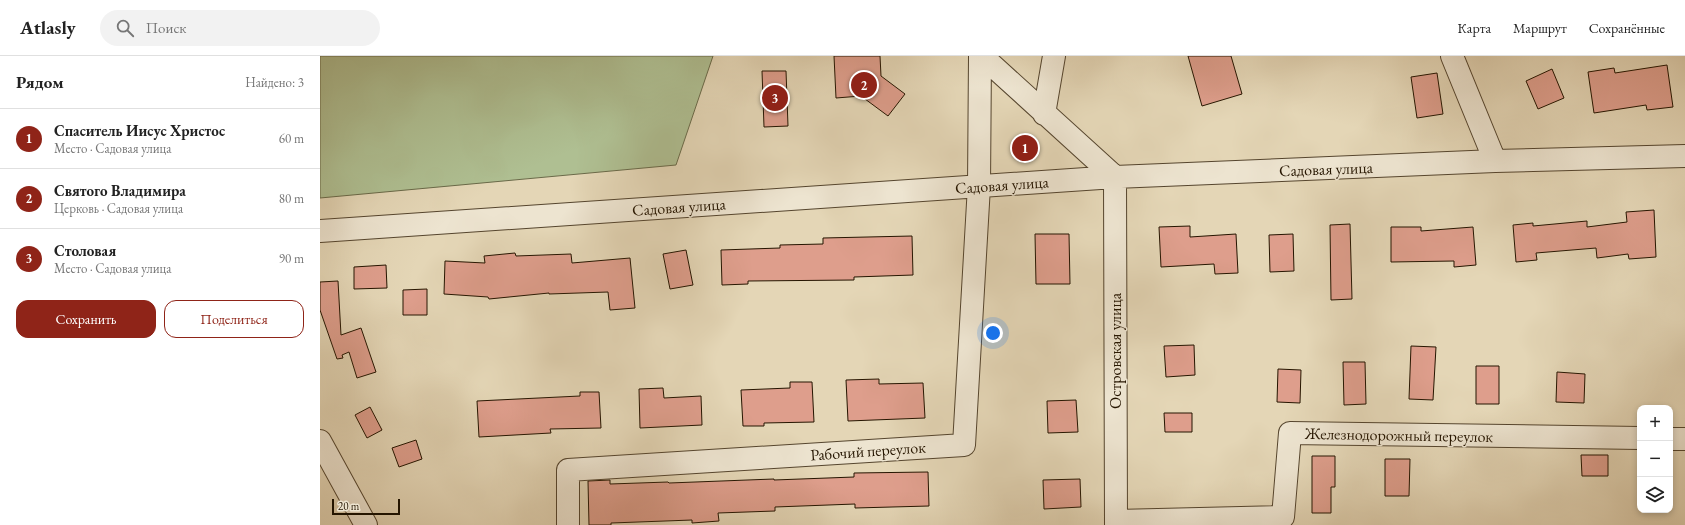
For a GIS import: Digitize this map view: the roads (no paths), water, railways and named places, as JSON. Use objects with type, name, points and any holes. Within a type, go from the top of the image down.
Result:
[{"type":"street","points":[[981,56],[1114,178]]},
{"type":"street","points":[[979,186],[981,56]]},
{"type":"street","points":[[1044,114],[1054,56]]},
{"type":"street","points":[[1452,56],[1495,161]]},
{"type":"street","name":"Садовая улица","points":[[320,231],[1114,178],[1495,161],[1685,156]]},
{"type":"street","name":"Островская улица","points":[[1114,178],[1116,523]]},
{"type":"street","name":"Рабочий переулок","points":[[568,525],[568,470],[964,445],[979,186]]},
{"type":"street","name":"Железнодорожный переулок","points":[[1116,523],[1284,517],[1290,433],[1637,438]]},
{"type":"street","points":[[1673,439],[1685,439]]},
{"type":"street","points":[[320,441],[366,525]]},
{"type":"place","name":"Святого Владимира","points":[[864,85]]},
{"type":"place","name":"Столовая","points":[[775,98]]},
{"type":"place","name":"Спаситель Иисус Христос","points":[[1025,148]]}]
